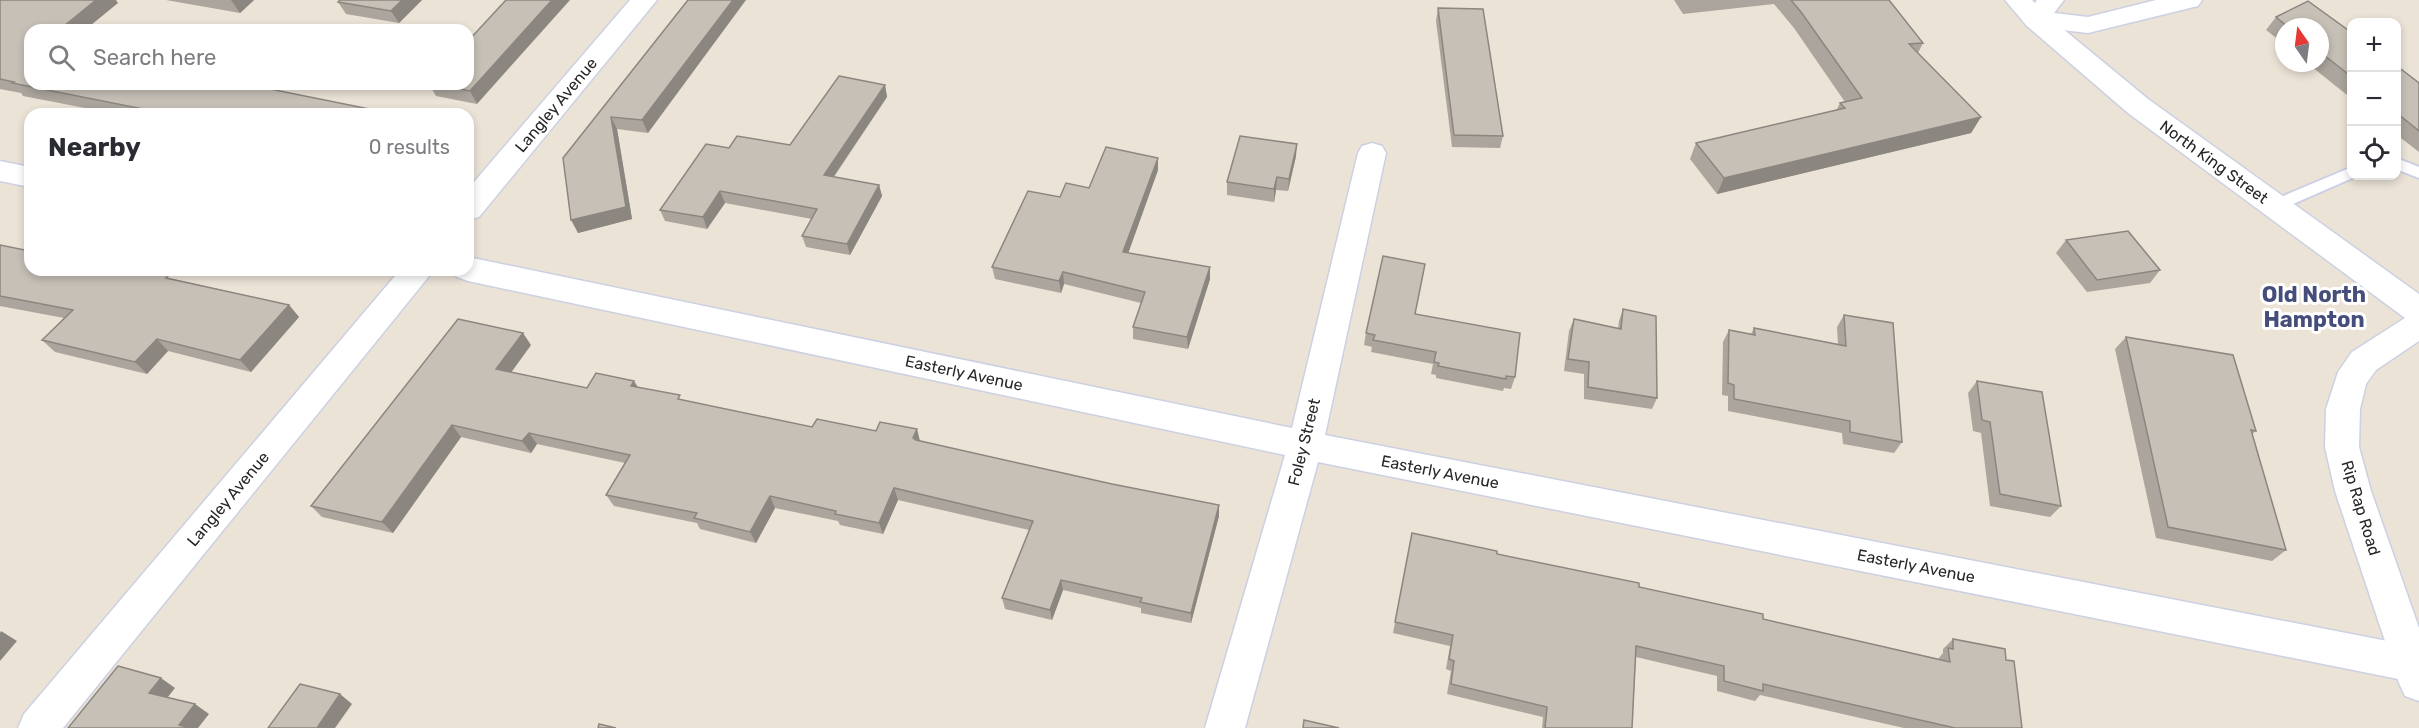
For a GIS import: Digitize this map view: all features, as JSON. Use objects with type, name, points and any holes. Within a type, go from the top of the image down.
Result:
[{"type":"street","name":"Langley Avenue","points":[[474,202],[644,0]]},
{"type":"street","points":[[2035,7],[2088,25],[2189,0]]},
{"type":"street","name":"North King Street","points":[[2035,7],[2138,106],[2419,311]]},
{"type":"street","name":"Foley Street","points":[[1225,728],[1305,445],[1372,153]]},
{"type":"street","points":[[0,171],[24,176]]},
{"type":"street","name":"Easterly Avenue","points":[[474,270],[1305,445],[2416,674]]},
{"type":"street","name":"Langley Avenue","points":[[38,728],[413,276]]},
{"type":"street","name":"Rip Rap Road","points":[[2416,674],[2353,491],[2342,447],[2343,409],[2350,381],[2364,361],[2419,325]]},
{"type":"lane","points":[[2401,165],[2419,173]]},
{"type":"lane","points":[[2274,206],[2347,174]]},
{"type":"building","points":[[0,0],[96,0],[66,24],[24,24],[24,85],[0,79]]},
{"type":"building","points":[[340,0],[402,0],[391,11],[338,2]]},
{"type":"building","points":[[506,0],[552,0],[474,87],[474,35]]},
{"type":"building","points":[[688,0],[733,0],[642,120],[611,117],[626,207],[571,220],[563,158]]},
{"type":"building","points":[[1791,0],[1889,0],[1923,43],[1909,44],[1981,117],[1724,178],[1696,143],[1845,108],[1840,103],[1862,98]]},
{"type":"building","points":[[2308,1],[2347,29],[2347,73],[2329,59],[2329,18],[2276,17]]},
{"type":"building","points":[[1438,8],[1483,9],[1503,136],[1454,135]]},
{"type":"building","points":[[2401,69],[2419,83],[2419,131],[2401,116]]},
{"type":"building","points":[[839,76],[885,85],[824,175],[879,185],[847,244],[802,236],[817,209],[720,191],[703,217],[660,210],[706,144],[729,148],[737,136],[790,145]]},
{"type":"building","points":[[47,90],[275,90],[364,108],[138,108]]},
{"type":"building","points":[[1240,136],[1297,144],[1289,179],[1277,177],[1274,189],[1227,182]]},
{"type":"building","points":[[1106,147],[1158,158],[1123,252],[1210,267],[1187,337],[1133,327],[1145,292],[1063,272],[1059,281],[992,267],[1028,191],[1060,197],[1066,183],[1089,188]]},
{"type":"building","points":[[2128,231],[2160,270],[2097,280],[2066,240]]},
{"type":"building","points":[[0,245],[24,250],[24,276],[168,276],[166,278],[289,305],[240,360],[157,339],[135,362],[42,340],[73,310],[0,296]]},
{"type":"building","points":[[1383,256],[1425,264],[1415,314],[1520,333],[1515,377],[1506,376],[1506,379],[1438,366],[1439,363],[1434,362],[1436,352],[1373,340],[1375,335],[1366,333]]},
{"type":"building","points":[[1623,309],[1656,316],[1657,398],[1588,387],[1589,362],[1568,359],[1574,319],[1621,329]]},
{"type":"building","points":[[1844,315],[1893,323],[1902,442],[1850,432],[1850,421],[1734,399],[1734,385],[1728,383],[1729,330],[1755,335],[1754,328],[1846,346]]},
{"type":"building","points":[[458,319],[523,333],[496,369],[587,388],[596,373],[634,381],[631,386],[680,395],[678,399],[812,427],[817,419],[876,431],[880,422],[917,429],[913,438],[916,440],[1112,484],[1219,505],[1191,613],[1140,602],[1142,598],[1061,580],[1050,610],[1002,598],[1033,521],[894,488],[879,523],[835,514],[836,511],[770,496],[750,532],[694,518],[697,513],[606,495],[630,455],[529,433],[522,441],[452,425],[382,522],[311,506]]},
{"type":"building","points":[[2126,337],[2233,355],[2256,431],[2251,430],[2286,550],[2168,527]]},
{"type":"building","points":[[1977,381],[2042,392],[2061,506],[2000,494],[1990,422],[1982,420]]},
{"type":"building","points":[[1412,533],[1497,551],[1497,554],[1639,583],[1639,587],[1763,614],[1763,619],[1950,662],[1948,648],[1953,649],[1953,639],[2005,649],[2006,660],[2014,661],[2022,728],[1955,728],[1763,684],[1763,691],[1724,681],[1724,666],[1636,646],[1632,728],[1545,728],[1547,707],[1451,684],[1454,661],[1449,659],[1453,635],[1395,622]]},
{"type":"building","points":[[118,666],[161,678],[149,693],[195,704],[179,725],[190,728],[68,728]]},
{"type":"building","points":[[300,684],[340,694],[317,728],[268,728]]},
{"type":"building","points":[[1304,720],[1339,728],[1303,728]]},
{"type":"building","points":[[599,724],[616,728],[598,728]]},
{"type":"district","name":"Old North Hampton","points":[[2314,306]]}]
